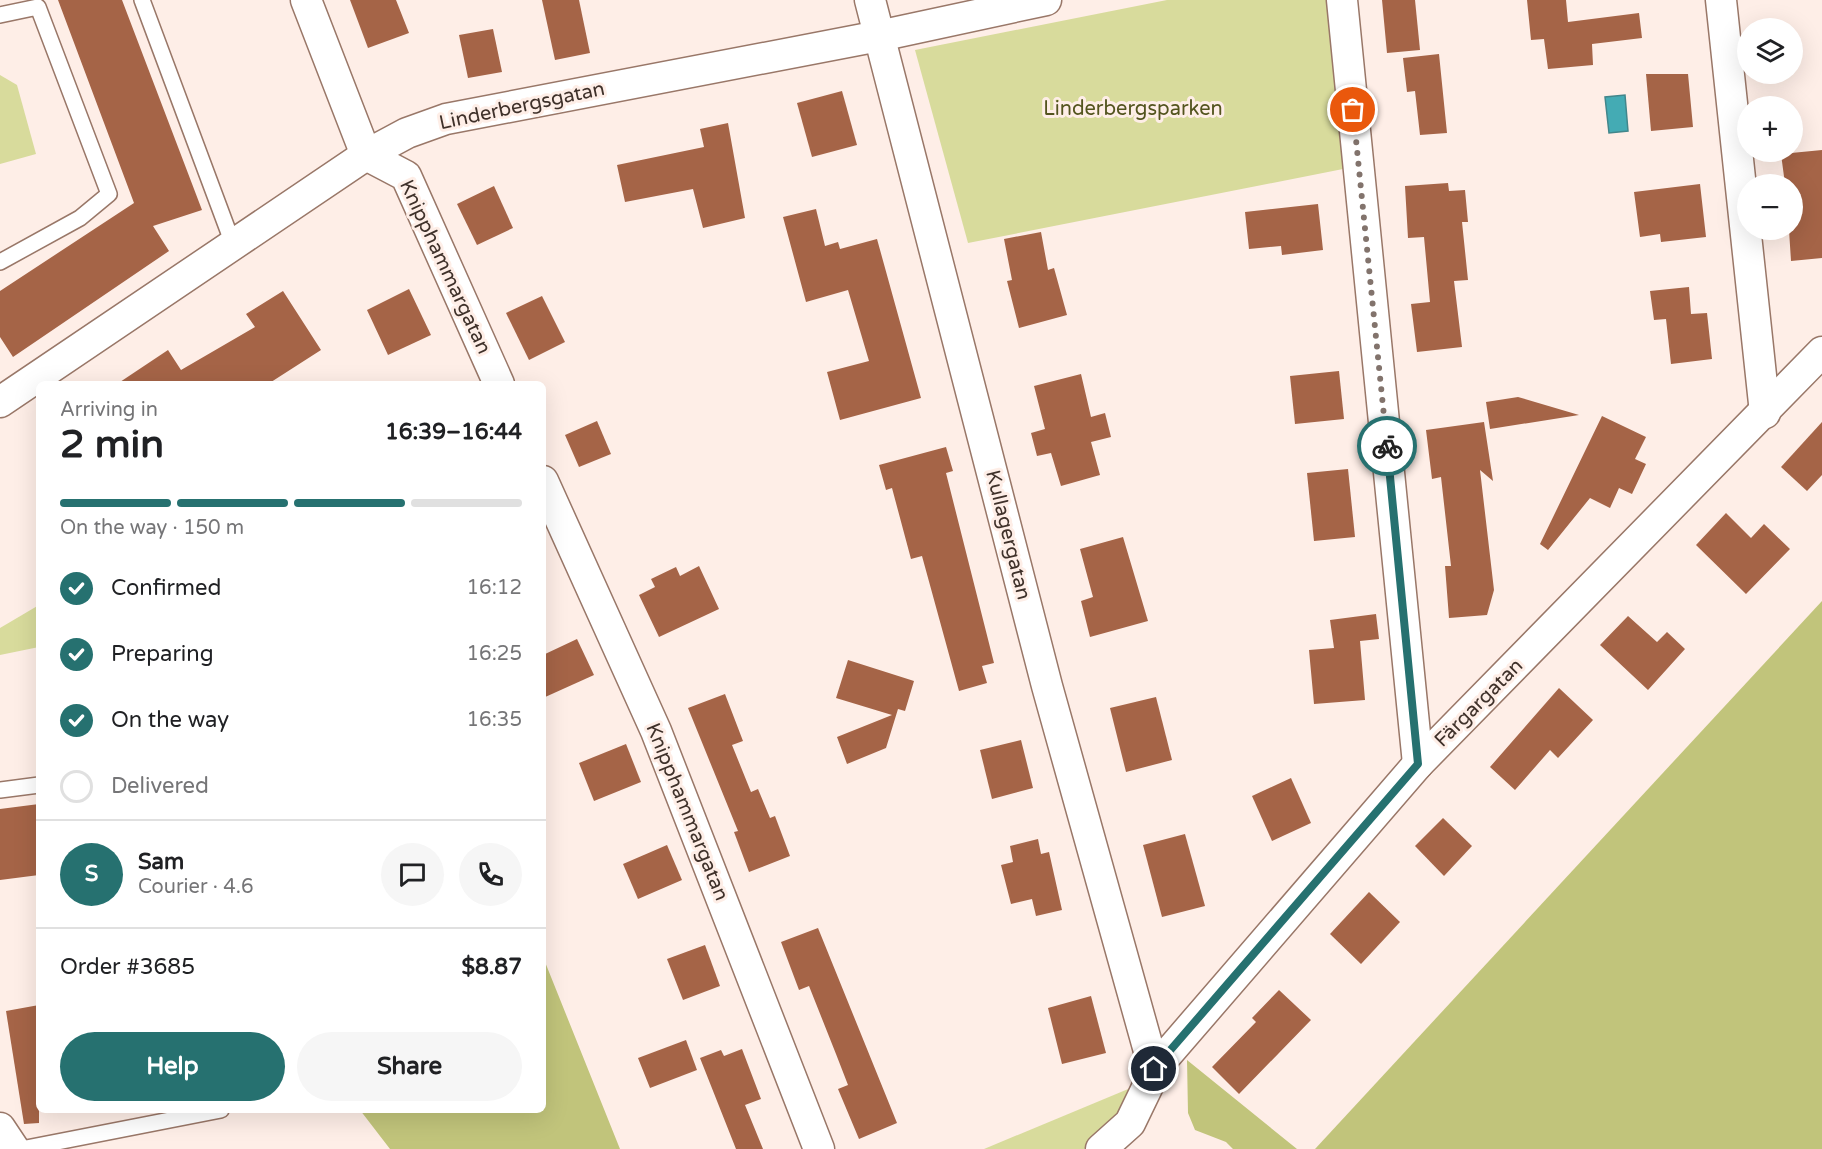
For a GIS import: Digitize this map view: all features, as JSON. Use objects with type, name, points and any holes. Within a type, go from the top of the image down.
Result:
[{"type":"street","points":[[306,0],[366,154]]},
{"type":"street","name":"Kullagergatan","points":[[870,0],[1047,686],[1154,1069]]},
{"type":"street","name":"Linderbergsgatan","points":[[0,402],[366,154],[407,133],[446,119],[879,36],[1046,0]]},
{"type":"street","points":[[1342,0],[1418,764]]},
{"type":"street","points":[[1721,0],[1765,413]]},
{"type":"street","name":"Knipphammargatan","points":[[366,154],[406,176],[499,381]]},
{"type":"street","name":"Färgargatan","points":[[1154,1069],[1418,764],[1765,413],[1822,352]]},
{"type":"street","name":"Knipphammargatan","points":[[546,488],[656,731],[819,1149]]},
{"type":"street","points":[[1101,1149],[1130,1124],[1154,1069]]},
{"type":"street","points":[[0,1128],[14,1149]]},
{"type":"lane","points":[[142,0],[233,244]]},
{"type":"lane","points":[[0,15],[38,7],[109,194],[80,218],[0,262]]},
{"type":"lane","points":[[0,790],[36,785]]},
{"type":"lane","points":[[21,1149],[206,1113]]},
{"type":"green space","name":"Linderbergsparken","points":[[1167,0],[1327,0],[1343,169],[968,243],[915,50]]},
{"type":"green space","points":[[0,75],[17,85],[36,154],[0,164]]},
{"type":"green space","points":[[1822,601],[1822,1149],[1315,1149]]},
{"type":"green space","points":[[36,607],[36,648],[0,655],[0,628]]},
{"type":"green space","points":[[546,964],[620,1149],[390,1149],[362,1113],[546,1113]]},
{"type":"green space","points":[[1187,1060],[1297,1149],[1233,1149],[1226,1142],[1195,1130],[1188,1113]]},
{"type":"green space","points":[[1133,1087],[1127,1111],[1084,1149],[984,1149]]},
{"type":"water","points":[[1625,95],[1628,131],[1609,133],[1605,97]]},
{"type":"building","points":[[58,0],[122,0],[202,210],[153,226],[169,251],[13,357],[0,337],[0,291],[134,203]]},
{"type":"building","points":[[350,0],[396,0],[409,33],[368,48]]},
{"type":"building","points":[[542,0],[579,0],[590,53],[555,60]]},
{"type":"building","points":[[1382,0],[1415,0],[1420,50],[1387,53]]},
{"type":"building","points":[[1527,0],[1566,0],[1568,22],[1639,13],[1642,38],[1592,44],[1593,65],[1548,69],[1544,39],[1531,40]]},
{"type":"building","points":[[493,29],[502,72],[468,78],[459,35]]},
{"type":"building","points":[[1439,54],[1447,133],[1420,135],[1415,91],[1407,92],[1403,58]]},
{"type":"building","points":[[1646,74],[1688,74],[1693,127],[1651,131]]},
{"type":"building","points":[[842,91],[857,145],[812,157],[797,103]]},
{"type":"building","points":[[728,123],[745,218],[703,228],[693,189],[625,202],[617,165],[704,147],[700,129]]},
{"type":"building","points":[[1822,150],[1822,258],[1791,261],[1790,240],[1803,240],[1803,174],[1784,174],[1782,162],[1803,162],[1803,152]]},
{"type":"building","points":[[1448,183],[1449,191],[1465,190],[1468,222],[1462,222],[1468,280],[1454,281],[1462,347],[1417,352],[1411,304],[1430,302],[1424,237],[1408,238],[1405,186]]},
{"type":"building","points":[[1700,184],[1706,237],[1661,242],[1660,234],[1640,237],[1634,192]]},
{"type":"building","points":[[494,186],[513,228],[477,245],[457,204]]},
{"type":"building","points":[[1318,204],[1323,250],[1282,255],[1281,246],[1249,249],[1245,212]]},
{"type":"building","points":[[816,209],[825,246],[838,242],[840,249],[877,239],[921,398],[840,420],[827,372],[869,361],[848,290],[806,302],[783,217]]},
{"type":"building","points":[[1041,232],[1048,270],[1054,268],[1067,315],[1019,328],[1007,281],[1012,280],[1004,239]]},
{"type":"building","points":[[1689,287],[1691,314],[1707,313],[1712,359],[1671,364],[1666,319],[1654,320],[1650,291]]},
{"type":"building","points":[[409,289],[431,335],[388,355],[367,310]]},
{"type":"building","points":[[283,291],[321,350],[273,381],[122,381],[168,350],[181,370],[255,327],[246,314]]},
{"type":"building","points":[[542,296],[565,342],[529,360],[506,313]]},
{"type":"building","points":[[1339,371],[1344,419],[1295,424],[1290,376]]},
{"type":"building","points":[[1081,374],[1091,417],[1105,413],[1111,437],[1091,442],[1100,475],[1061,486],[1051,453],[1037,456],[1031,433],[1045,429],[1034,386]]},
{"type":"building","points":[[1518,397],[1579,415],[1490,429],[1486,402]]},
{"type":"building","points":[[1602,416],[1646,437],[1635,459],[1646,464],[1632,494],[1619,488],[1610,508],[1590,498],[1548,550],[1540,544]]},
{"type":"building","points":[[597,421],[611,454],[579,467],[565,435]]},
{"type":"building","points":[[1484,422],[1493,481],[1480,470],[1494,590],[1487,615],[1449,618],[1445,566],[1451,566],[1441,477],[1432,479],[1426,430]]},
{"type":"building","points":[[1822,422],[1822,475],[1807,491],[1781,467]]},
{"type":"building","points":[[946,447],[953,471],[946,473],[994,663],[982,666],[987,683],[959,691],[922,556],[911,559],[892,488],[886,490],[879,465]]},
{"type":"building","points":[[1348,469],[1355,537],[1314,541],[1307,473]]},
{"type":"building","points":[[1726,513],[1751,538],[1764,524],[1790,549],[1746,594],[1696,545]]},
{"type":"building","points":[[1123,537],[1148,621],[1090,637],[1081,601],[1093,597],[1080,549]]},
{"type":"building","points":[[699,566],[719,609],[659,637],[639,595],[655,587],[651,579],[676,567],[680,576]]},
{"type":"building","points":[[1376,614],[1379,639],[1360,641],[1365,700],[1314,704],[1309,650],[1334,648],[1330,620]]},
{"type":"building","points":[[1628,616],[1657,642],[1667,632],[1685,649],[1648,690],[1600,645]]},
{"type":"building","points":[[577,639],[594,675],[546,697],[546,654]]},
{"type":"building","points":[[848,660],[914,681],[905,711],[898,709],[886,748],[847,764],[837,737],[892,715],[836,698]]},
{"type":"building","points":[[1559,688],[1593,720],[1558,758],[1550,750],[1515,790],[1490,767]]},
{"type":"building","points":[[725,694],[743,741],[732,745],[751,792],[758,789],[770,818],[775,816],[790,856],[749,872],[734,832],[738,831],[688,708]]},
{"type":"building","points":[[1156,697],[1172,760],[1126,772],[1110,708]]},
{"type":"building","points":[[1021,740],[1033,788],[992,799],[980,750]]},
{"type":"building","points":[[626,744],[641,782],[594,801],[579,763]]},
{"type":"building","points":[[1291,778],[1311,823],[1272,841],[1252,796]]},
{"type":"building","points":[[36,804],[36,875],[0,880],[0,809]]},
{"type":"building","points":[[1443,818],[1472,846],[1444,876],[1415,846]]},
{"type":"building","points":[[1185,834],[1205,906],[1162,917],[1143,845]]},
{"type":"building","points":[[1038,839],[1041,854],[1049,852],[1062,910],[1036,916],[1032,899],[1011,904],[1001,865],[1013,862],[1010,846]]},
{"type":"building","points":[[667,845],[682,880],[638,899],[623,864]]},
{"type":"building","points":[[1369,892],[1400,922],[1361,964],[1330,934]]},
{"type":"building","points":[[818,928],[897,1123],[859,1139],[838,1089],[848,1085],[836,1054],[809,986],[799,990],[781,942]]},
{"type":"building","points":[[705,945],[720,986],[683,1000],[667,959]]},
{"type":"building","points":[[1279,990],[1311,1020],[1239,1094],[1212,1067],[1256,1022],[1252,1018]]},
{"type":"building","points":[[1091,996],[1106,1053],[1062,1064],[1048,1008]]},
{"type":"building","points":[[36,1006],[36,1113],[39,1113],[39,1123],[24,1124],[6,1011]]},
{"type":"building","points":[[686,1040],[697,1070],[650,1088],[638,1058]]},
{"type":"building","points":[[742,1049],[761,1099],[745,1105],[763,1149],[736,1149],[700,1058],[721,1050],[724,1056]]},
{"type":"way so far","points":[[1353,110],[1387,446]]},
{"type":"route","points":[[1154,1069],[1418,764],[1387,446]]}]
